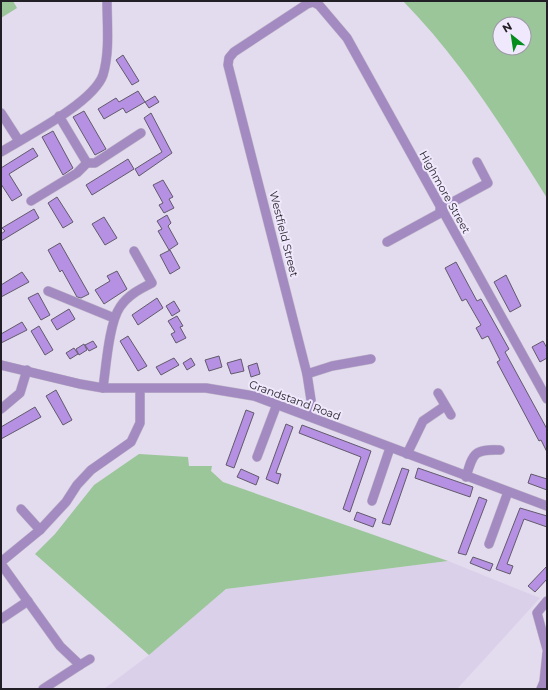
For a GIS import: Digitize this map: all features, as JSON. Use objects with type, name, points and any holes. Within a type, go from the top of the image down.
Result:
[{"type":"street","points":[[1,152],[59,116],[85,98],[96,87],[102,75],[106,57],[107,1]]},
{"type":"street","name":"Westfield Street","points":[[308,416],[311,400],[307,374],[228,65],[229,58],[234,52],[307,4],[313,2]]},
{"type":"street","name":"Highmore Street","points":[[313,2],[319,5],[347,38],[547,399]]},
{"type":"street","points":[[1,113],[19,141]]},
{"type":"street","points":[[59,116],[87,163]]},
{"type":"street","points":[[31,202],[77,173],[87,163],[95,163],[141,133]]},
{"type":"street","points":[[387,242],[488,183],[477,162]]},
{"type":"street","points":[[103,388],[114,318],[120,306],[131,295],[152,283],[134,251]]},
{"type":"street","points":[[48,291],[114,318]]},
{"type":"street","points":[[307,374],[332,366],[371,359]]},
{"type":"street","name":"Grandstand Road","points":[[1,365],[103,388],[206,388],[254,396],[466,477],[547,506]]},
{"type":"street","points":[[1,409],[20,394],[27,370]]},
{"type":"street","points":[[80,665],[60,646],[1,563],[40,530],[66,502],[77,485],[91,470],[131,442],[140,423],[140,388]]},
{"type":"street","points":[[438,393],[451,415]]},
{"type":"street","points":[[257,457],[277,404]]},
{"type":"street","points":[[407,454],[423,421],[427,416],[446,406]]},
{"type":"street","points":[[372,501],[390,448]]},
{"type":"street","points":[[466,477],[472,457],[477,452],[484,450],[500,450]]},
{"type":"street","points":[[489,544],[508,492]]},
{"type":"street","points":[[21,509],[40,530]]},
{"type":"street","points":[[1,619],[28,601]]},
{"type":"street","points":[[547,601],[536,613],[547,649]]},
{"type":"street","points":[[541,689],[544,682],[547,653]]},
{"type":"street","points":[[43,689],[90,659]]},
{"type":"shaded area","points":[[448,561],[540,598],[457,689],[104,689],[149,655],[226,589]]},
{"type":"green space","points":[[1,1],[13,1],[17,8],[1,18]]},
{"type":"green space","points":[[403,1],[547,1],[547,198],[498,121],[444,47]]},
{"type":"green space","points":[[139,454],[188,457],[189,466],[212,466],[211,471],[223,482],[448,561],[226,589],[149,655],[35,554],[55,534],[94,485]]},
{"type":"building","points":[[123,55],[139,81],[132,85],[116,60]]},
{"type":"building","points":[[138,91],[145,102],[126,113],[123,108],[104,119],[98,109],[116,98],[119,102]]},
{"type":"building","points":[[155,96],[159,102],[149,108],[145,102]]},
{"type":"building","points":[[84,111],[106,149],[95,155],[73,117]]},
{"type":"building","points":[[151,113],[172,153],[139,176],[135,169],[162,152],[144,118]]},
{"type":"building","points":[[53,131],[73,168],[63,175],[42,137]]},
{"type":"building","points":[[33,148],[38,156],[9,174],[22,195],[12,201],[1,184],[1,168]]},
{"type":"building","points":[[128,159],[134,169],[92,195],[86,185]]},
{"type":"building","points":[[163,180],[173,197],[169,199],[174,208],[164,213],[159,205],[163,203],[153,185]]},
{"type":"building","points":[[57,197],[73,222],[63,228],[48,203]]},
{"type":"building","points":[[34,209],[39,218],[1,241],[1,234],[5,231],[2,228]]},
{"type":"building","points":[[167,215],[171,223],[168,226],[178,244],[169,250],[158,231],[162,229],[157,221]]},
{"type":"building","points":[[104,217],[117,238],[105,245],[92,224]]},
{"type":"building","points":[[60,243],[89,294],[81,298],[77,297],[62,270],[60,272],[48,250]]},
{"type":"building","points":[[170,250],[180,268],[170,274],[160,255]]},
{"type":"building","points":[[456,262],[477,301],[481,299],[509,349],[505,352],[547,429],[547,452],[541,440],[539,441],[497,362],[500,360],[488,336],[482,339],[476,328],[481,325],[466,299],[462,301],[445,268]]},
{"type":"building","points":[[117,271],[127,289],[104,304],[95,290],[110,281],[107,276]]},
{"type":"building","points":[[22,272],[29,282],[1,297],[1,285]]},
{"type":"building","points":[[506,275],[521,306],[510,312],[494,282]]},
{"type":"building","points":[[38,293],[50,315],[41,320],[28,298]]},
{"type":"building","points":[[157,298],[163,308],[138,325],[132,315]]},
{"type":"building","points":[[174,301],[180,311],[172,316],[166,306]]},
{"type":"building","points":[[69,309],[75,319],[57,330],[51,320]]},
{"type":"building","points":[[177,316],[183,326],[180,327],[186,338],[176,343],[171,334],[175,332],[168,321]]},
{"type":"building","points":[[22,322],[27,330],[1,343],[1,334]]},
{"type":"building","points":[[39,326],[53,350],[45,355],[31,331]]},
{"type":"building","points":[[128,336],[147,366],[138,371],[120,341]]},
{"type":"building","points":[[93,341],[97,347],[89,351],[85,345]]},
{"type":"building","points":[[543,341],[547,348],[547,358],[540,362],[532,347]]},
{"type":"building","points":[[84,344],[87,350],[79,355],[76,349]]},
{"type":"building","points":[[74,348],[78,354],[70,359],[66,353]]},
{"type":"building","points":[[219,356],[222,367],[209,371],[205,360]]},
{"type":"building","points":[[174,358],[179,365],[161,375],[156,367]]},
{"type":"building","points":[[191,358],[195,365],[187,370],[183,363]]},
{"type":"building","points":[[241,359],[244,371],[231,374],[227,363]]},
{"type":"building","points":[[257,363],[260,374],[251,377],[248,366]]},
{"type":"building","points":[[56,390],[72,420],[63,425],[46,396]]},
{"type":"building","points":[[35,407],[41,417],[1,439],[1,427]]},
{"type":"building","points":[[246,410],[254,413],[234,468],[226,465]]},
{"type":"building","points":[[286,424],[293,427],[276,473],[281,474],[278,484],[266,479]]},
{"type":"building","points":[[302,425],[371,451],[350,512],[343,509],[361,457],[299,433]]},
{"type":"building","points":[[402,468],[409,470],[390,525],[382,523]]},
{"type":"building","points":[[418,468],[473,487],[470,497],[415,478]]},
{"type":"building","points":[[241,469],[259,477],[256,485],[237,477]]},
{"type":"building","points":[[531,474],[547,479],[547,490],[528,483]]},
{"type":"building","points":[[479,497],[487,500],[466,555],[458,553]]},
{"type":"building","points":[[520,508],[547,516],[547,527],[524,519],[507,564],[513,566],[510,574],[496,569]]},
{"type":"building","points":[[357,512],[376,519],[373,527],[354,520]]},
{"type":"building","points":[[473,557],[493,564],[490,571],[470,563]]},
{"type":"building","points":[[547,566],[547,579],[535,592],[528,586]]}]
